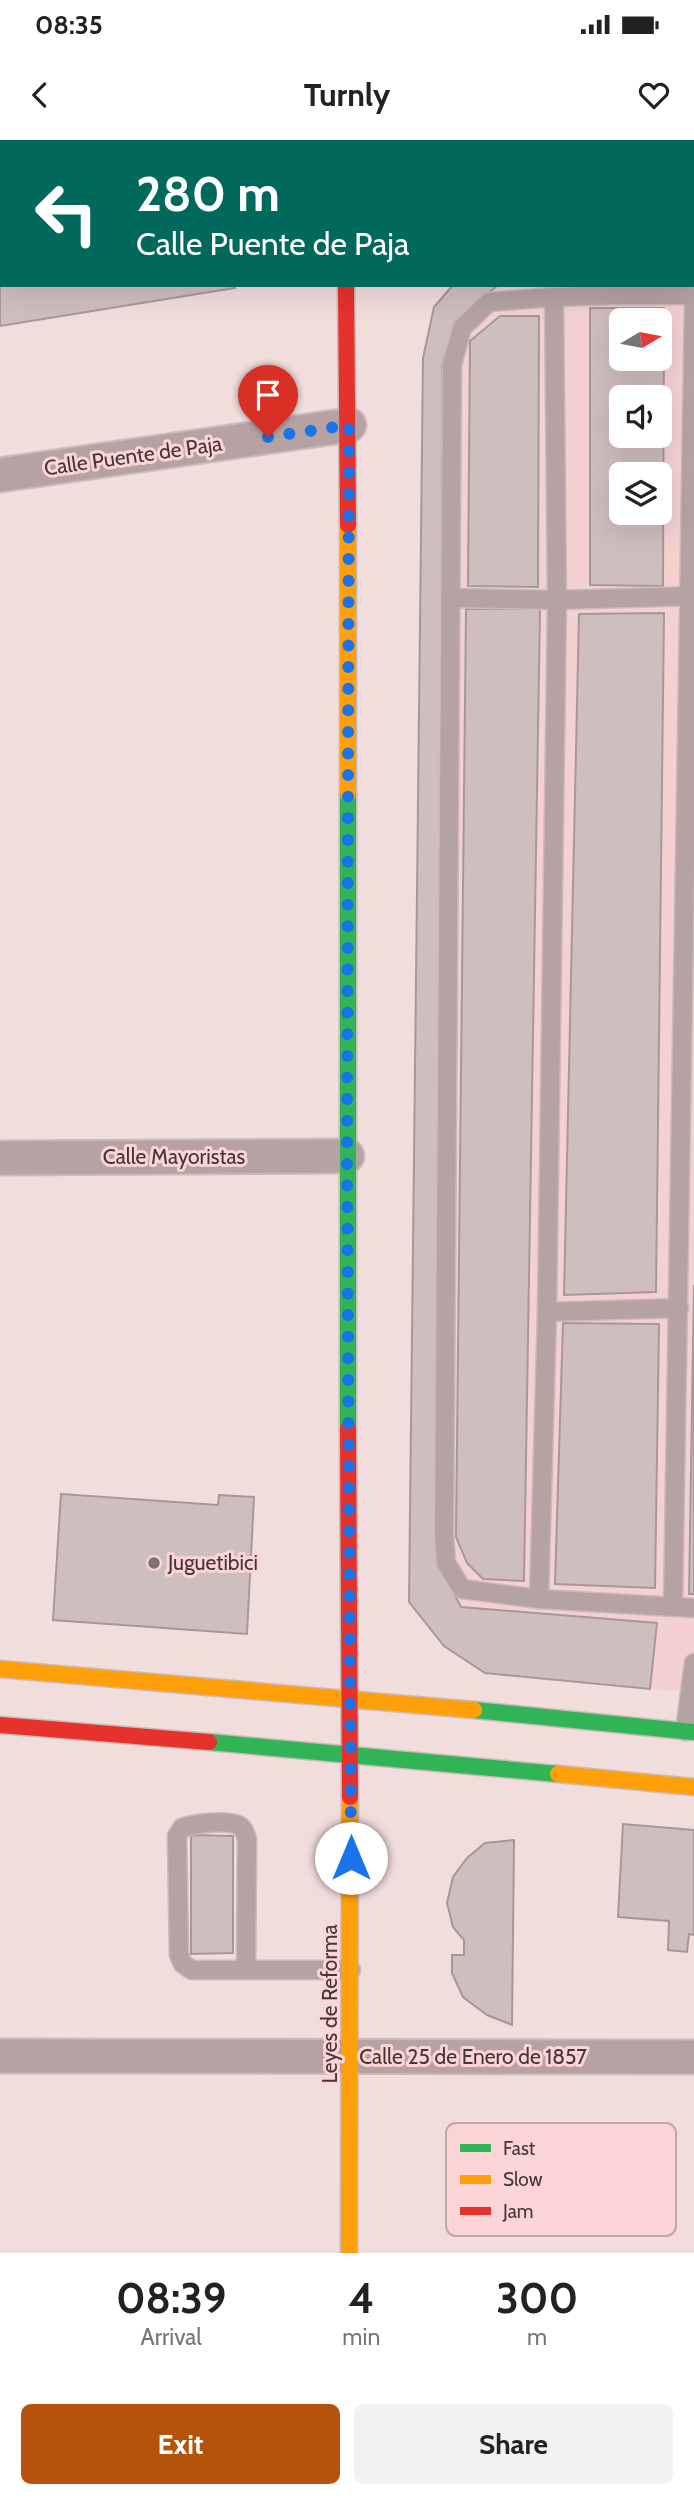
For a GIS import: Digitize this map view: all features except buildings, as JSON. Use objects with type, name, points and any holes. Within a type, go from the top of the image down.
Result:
[{"type":"main road","name":"Leyes de Reforma","points":[[346,287],[349,425],[347,1156],[351,1698],[349,2253]]},
{"type":"main road","points":[[0,1669],[351,1698],[689,1731]]},
{"type":"main road","points":[[0,1725],[351,1753],[694,1787]]},
{"type":"street","name":"Calle Puente de Paja","points":[[0,475],[349,425]]},
{"type":"street","name":"Calle Mayoristas","points":[[0,1158],[347,1156]]},
{"type":"street","name":"Calle 25 de Enero de 1857","points":[[0,2056],[694,2057]]},
{"type":"lane","points":[[694,295],[619,290],[489,302],[462,328],[452,365],[444,1521],[446,1563],[463,1589],[539,1599],[694,1608]]},
{"type":"lane","points":[[539,1599],[547,1312],[557,600],[554,297]]},
{"type":"lane","points":[[674,1606],[692,596],[694,303]]},
{"type":"lane","points":[[450,598],[557,600],[692,596]]},
{"type":"lane","points":[[547,1312],[678,1308]]},
{"type":"lane","points":[[689,1731],[694,1663]]},
{"type":"lane","points":[[246,1970],[247,1839],[244,1829],[237,1824],[194,1824],[182,1828],[177,1836],[179,1955],[183,1964],[192,1970],[246,1970],[351,1970]]},
{"type":"shaded area","points":[[451,287],[694,287],[694,1693],[485,1673],[444,1646],[409,1602],[423,358],[434,307]]},
{"type":"traffic: fast","points":[[348,794],[348,1429]]},
{"type":"traffic: fast","points":[[474,1710],[694,1732]]},
{"type":"traffic: fast","points":[[209,1742],[558,1774]]},
{"type":"traffic: slow","points":[[348,525],[348,794]]},
{"type":"traffic: slow","points":[[0,1669],[474,1710]]},
{"type":"traffic: slow","points":[[558,1774],[694,1787]]},
{"type":"traffic: slow","points":[[349,2253],[350,1797]]},
{"type":"traffic: jam","points":[[346,287],[348,525]]},
{"type":"traffic: jam","points":[[348,1429],[350,1797]]},
{"type":"traffic: jam","points":[[0,1725],[209,1742]]},
{"type":"place","name":"Juguetibici","points":[[154,1563]]},
{"type":"route","points":[[268,437],[349,425],[347,1156],[351,1858]]}]
